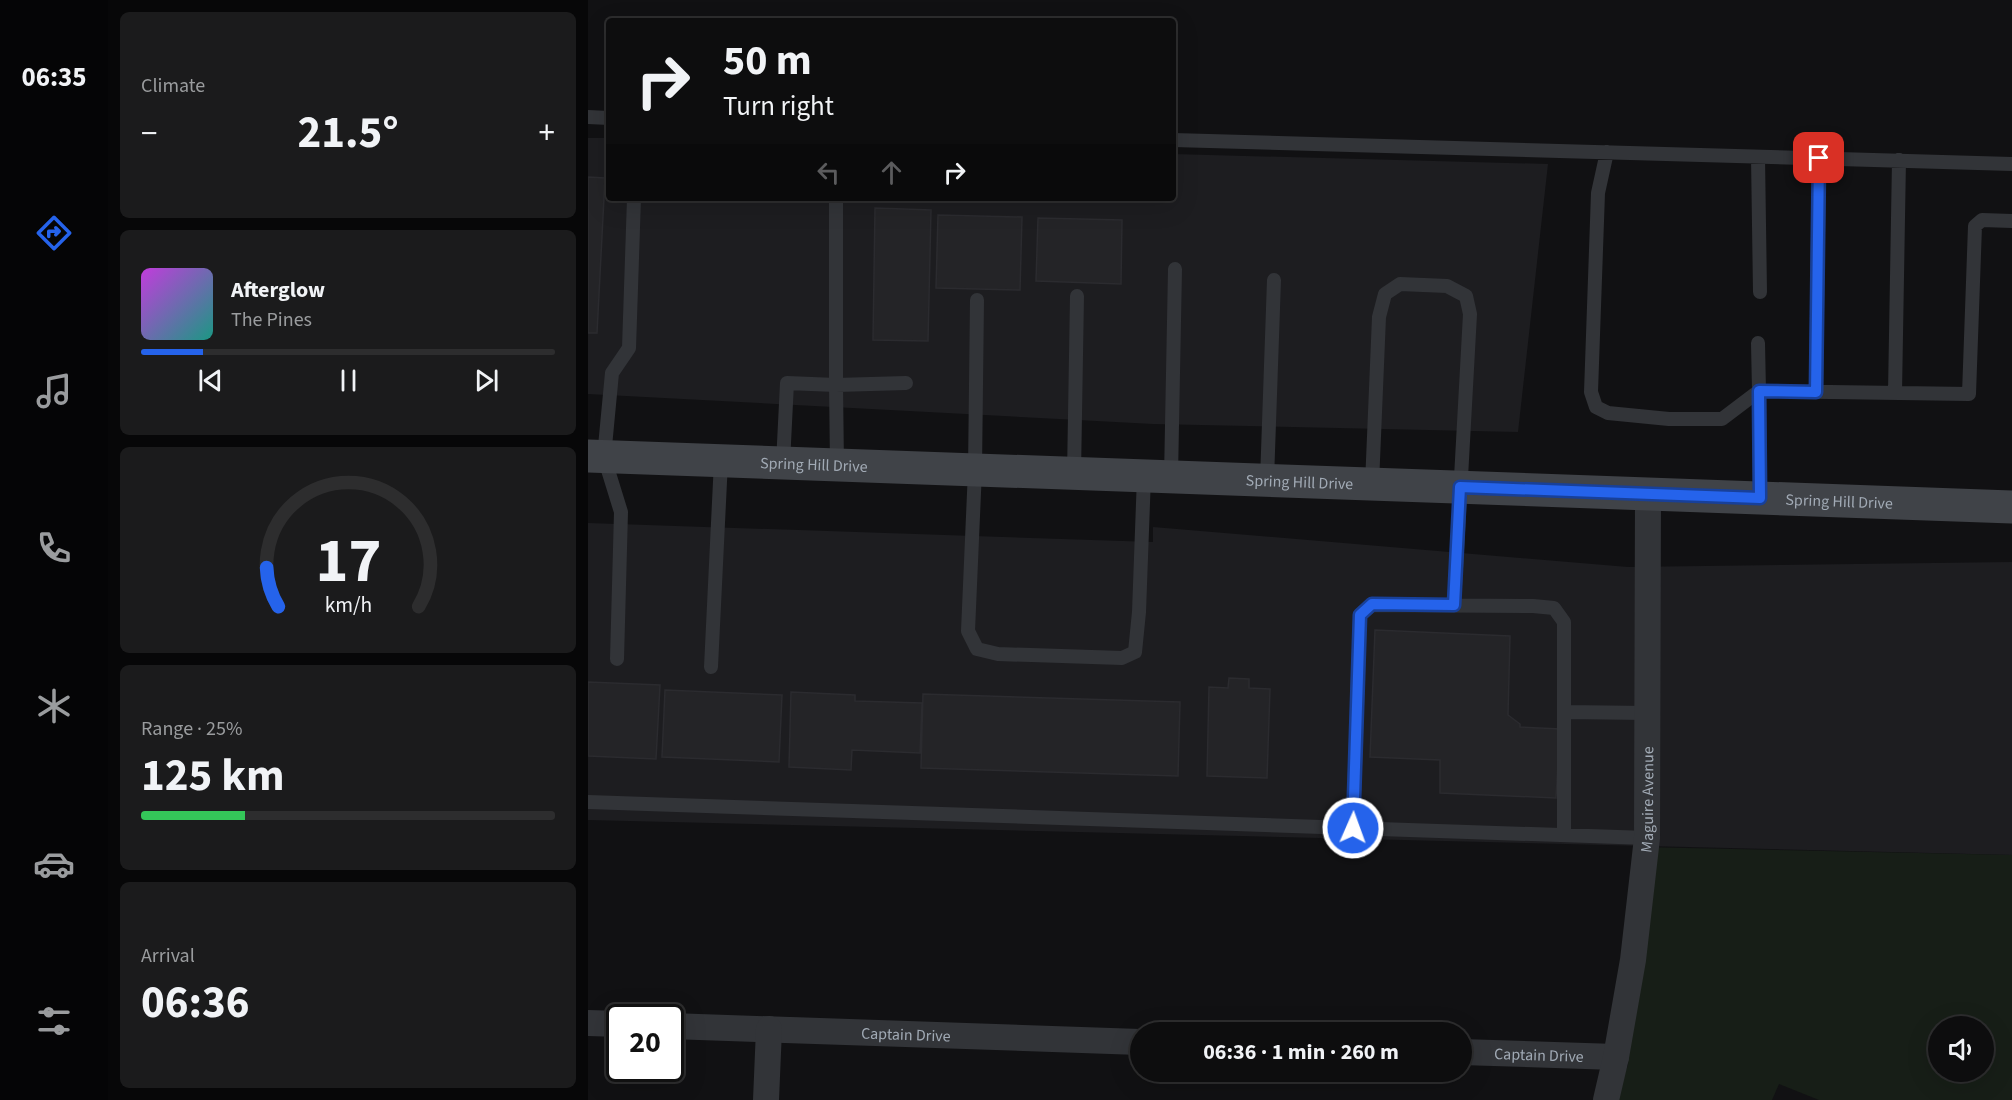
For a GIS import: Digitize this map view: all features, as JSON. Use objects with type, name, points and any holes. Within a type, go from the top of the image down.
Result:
[{"type":"main road","name":"Spring Hill Drive","points":[[596,456],[2012,507]]},
{"type":"street","name":"Maguire Avenue","points":[[1606,1100],[1634,960],[1647,838],[1648,494]]},
{"type":"street","points":[[588,1023],[606,1024]]},
{"type":"street","name":"Captain Drive","points":[[684,1026],[1130,1042]]},
{"type":"street","points":[[766,1100],[769,1029]]},
{"type":"street","name":"Captain Drive","points":[[1472,1052],[1616,1058]]},
{"type":"lane","points":[[588,117],[606,118]]},
{"type":"lane","points":[[1176,140],[2012,164]]},
{"type":"lane","points":[[1607,152],[1598,193],[1591,392],[1596,407],[1608,413],[1669,419],[1722,419],[1759,391],[1968,394],[1975,226],[1982,220],[2012,221]]},
{"type":"lane","points":[[1758,157],[1760,292]]},
{"type":"lane","points":[[1816,392],[1819,158]]},
{"type":"lane","points":[[1895,393],[1899,160]]},
{"type":"lane","points":[[617,659],[621,512],[596,456],[612,373],[629,348],[634,201]]},
{"type":"lane","points":[[836,201],[837,465]]},
{"type":"lane","points":[[977,300],[975,470],[968,631],[977,649],[998,654],[1122,658],[1135,652],[1158,476],[1175,269]]},
{"type":"lane","points":[[1267,480],[1274,280]]},
{"type":"lane","points":[[1372,484],[1378,317],[1385,294],[1400,284],[1447,286],[1466,296],[1470,314],[1454,605]]},
{"type":"lane","points":[[1074,474],[1077,296]]},
{"type":"lane","points":[[1758,343],[1760,498]]},
{"type":"lane","points":[[783,463],[787,383],[836,385],[906,383]]},
{"type":"lane","points":[[711,667],[721,461]]},
{"type":"lane","points":[[1353,828],[1360,615],[1372,604],[1533,606],[1554,608],[1564,622],[1564,835]]},
{"type":"lane","points":[[1565,712],[1647,713]]},
{"type":"lane","points":[[588,802],[1647,838]]},
{"type":"shaded area","points":[[588,138],[606,138],[606,201],[1176,201],[1176,154],[1548,164],[1518,432],[1153,424],[588,394]]},
{"type":"shaded area","points":[[588,523],[1153,542],[1153,527],[1628,567],[2012,562],[2012,855],[588,820]]},
{"type":"shaded area","points":[[1639,847],[2012,855],[2012,1100],[1819,1100],[1779,1084],[1772,1100],[1614,1100],[1628,1065]]},
{"type":"building","points":[[588,177],[605,178],[597,333],[588,333]]},
{"type":"building","points":[[875,208],[931,210],[928,341],[873,340]]},
{"type":"building","points":[[938,215],[1022,217],[1020,290],[936,288]]},
{"type":"building","points":[[1038,218],[1122,220],[1121,284],[1036,281]]},
{"type":"building","points":[[1375,630],[1510,636],[1508,715],[1520,724],[1520,727],[1560,729],[1556,798],[1440,793],[1440,760],[1370,757]]},
{"type":"building","points":[[1229,678],[1249,679],[1249,688],[1270,689],[1267,778],[1207,776],[1209,687],[1228,688]]},
{"type":"building","points":[[588,682],[660,685],[656,759],[588,756]]},
{"type":"building","points":[[665,690],[782,695],[779,762],[662,757]]},
{"type":"building","points":[[791,692],[855,695],[855,701],[922,703],[920,753],[852,750],[851,770],[789,767]]},
{"type":"building","points":[[923,694],[1180,702],[1178,776],[921,768]]},
{"type":"route","points":[[1353,828],[1360,615],[1372,604],[1454,605],[1460,487],[1760,498],[1759,391],[1816,392],[1819,158]]}]
